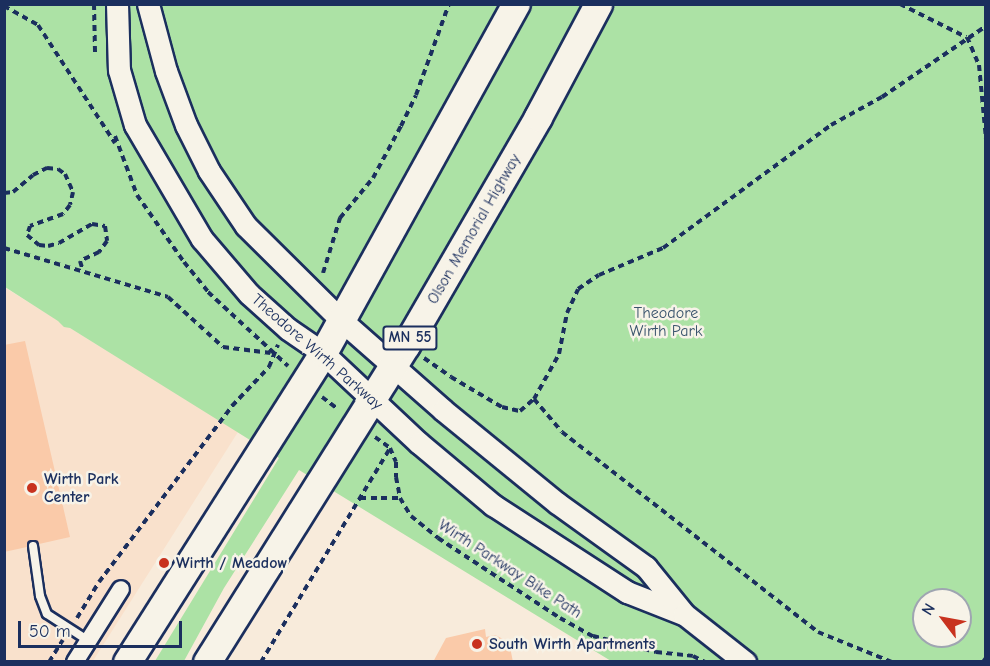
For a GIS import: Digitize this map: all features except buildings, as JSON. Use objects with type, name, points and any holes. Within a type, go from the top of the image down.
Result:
[{"type":"main road","points":[[127,662],[306,382],[516,4]]},
{"type":"main road","name":"Olson Memorial Highway","points":[[207,662],[393,366],[538,117],[598,4]]},
{"type":"street","name":"Theodore Wirth Parkway","points":[[117,4],[119,70],[135,125],[164,179],[202,239],[249,294],[288,329],[323,353],[419,443],[493,505],[627,592],[684,614]]},
{"type":"street","name":"Theodore Wirth Parkway","points":[[148,4],[166,71],[186,125],[209,171],[246,226],[341,320],[443,411],[557,503],[646,567],[684,614],[745,662]]},
{"type":"street","points":[[75,662],[121,589]]},
{"type":"lane","points":[[33,546],[40,596],[47,614],[89,641]]},
{"type":"path","points":[[323,273],[340,218],[373,178],[416,95],[449,4]]},
{"type":"path","points":[[900,4],[967,37],[980,65],[986,139]]},
{"type":"path","points":[[4,6],[38,25],[118,147]]},
{"type":"path","points":[[438,368],[502,407],[520,411],[534,399],[559,354],[567,313],[578,289],[598,275],[663,248],[831,125],[882,97],[986,26]]},
{"type":"path","points":[[980,65],[986,69]]},
{"type":"path","points":[[4,193],[13,192],[33,175],[47,168],[58,169],[65,174],[73,192],[70,205],[63,214],[30,226],[27,235],[39,245],[48,246],[59,243],[92,224],[105,226],[107,241],[99,252],[80,261],[83,272]]},
{"type":"path","points":[[4,248],[168,297],[223,347],[273,354],[390,448],[261,662]]},
{"type":"path","points":[[49,662],[99,582],[226,414],[269,367],[273,354]]},
{"type":"path","points":[[534,399],[562,432],[818,632],[892,662]]},
{"type":"path","name":"Wirth Parkway Bike Path","points":[[390,448],[396,462],[400,498],[411,516],[438,538],[560,618],[593,636],[656,652],[693,656],[705,662]]},
{"type":"path","points":[[360,498],[400,498]]},
{"type":"shaded area","points":[[4,287],[238,432],[93,661],[5,661]]},
{"type":"green space","name":"Theodore Wirth Park","points":[[4,5],[985,5],[985,661],[611,661],[299,470],[224,588],[184,661],[155,661],[279,458],[70,328],[64,327],[5,287]]},
{"type":"place","name":"Wirth Park Center","points":[[32,488]]},
{"type":"place","name":"Wirth / Meadow","points":[[164,563]]},
{"type":"place","name":"South Wirth Apartments","points":[[477,644]]}]
